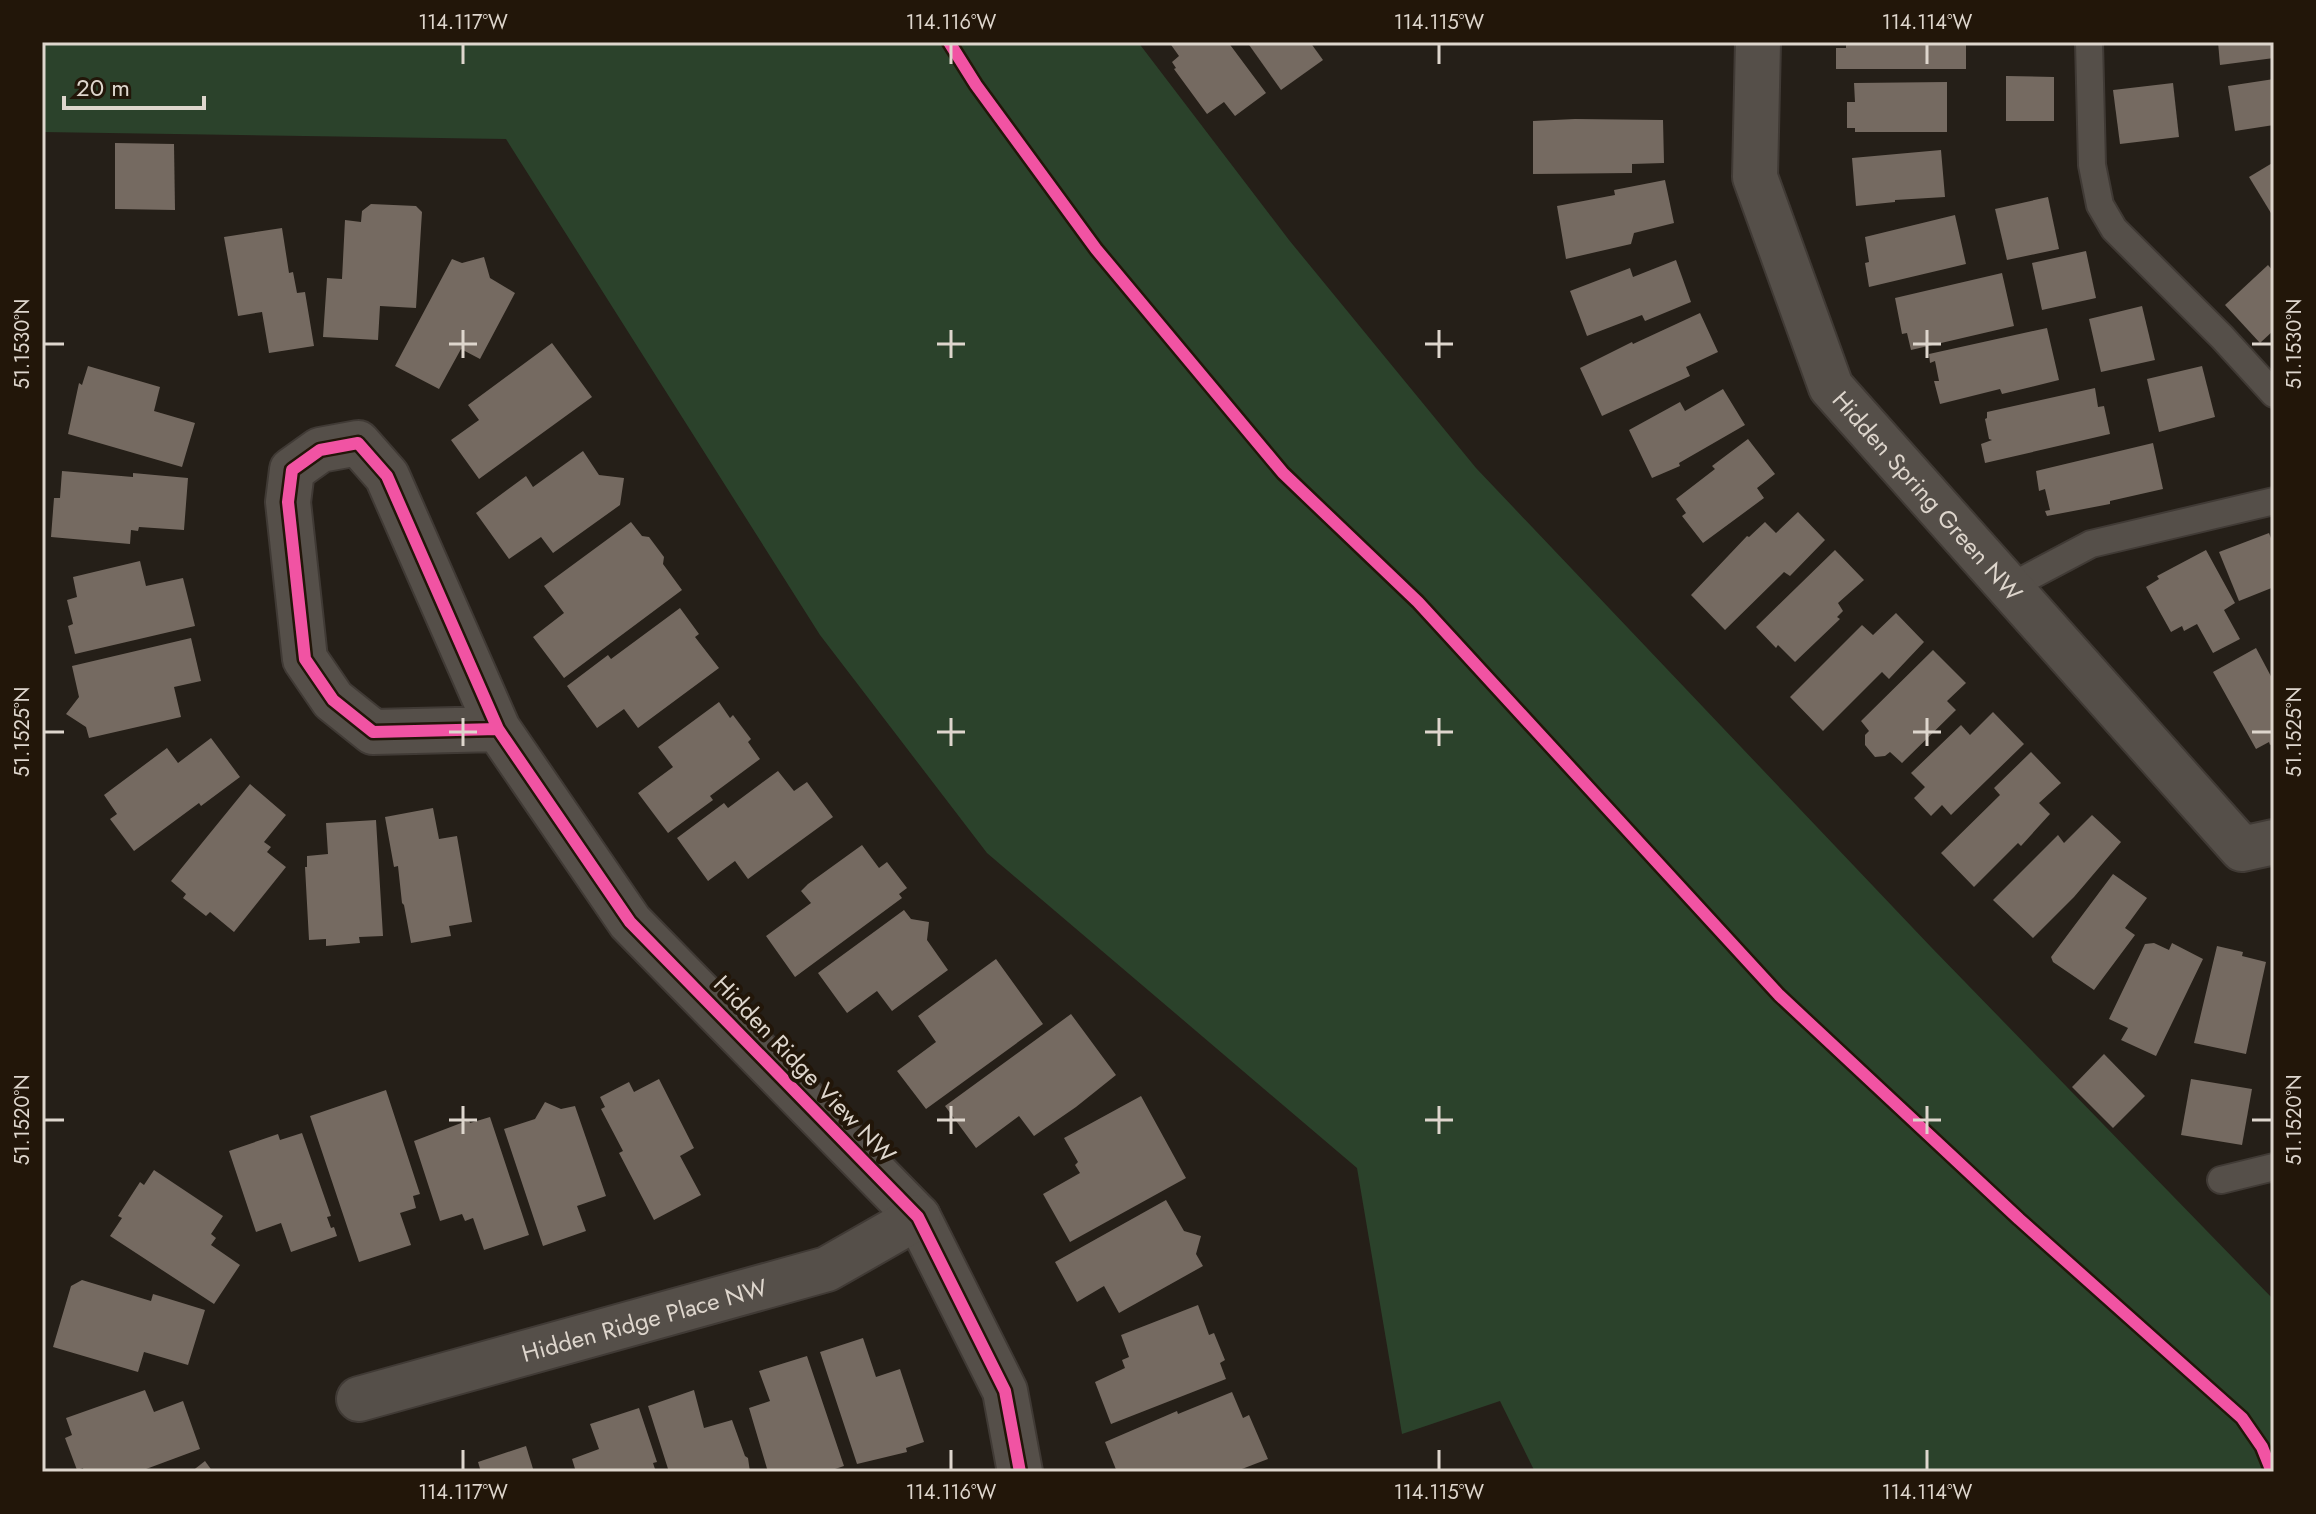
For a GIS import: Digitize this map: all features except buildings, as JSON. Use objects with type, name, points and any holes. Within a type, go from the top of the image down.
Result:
[{"type":"street","name":"Hidden Spring Green NW","points":[[1758,42],[1755,177],[1831,387],[2242,849],[2274,842]]},
{"type":"street","name":"Hidden Ridge View NW","points":[[498,729],[373,732],[333,700],[305,659],[288,502],[292,470],[320,450],[358,443],[387,476],[498,729],[630,922],[918,1217],[1005,1391],[1020,1472]]},
{"type":"street","name":"Hidden Ridge Place NW","points":[[359,1399],[827,1269],[918,1217]]},
{"type":"lane","points":[[2089,42],[2092,165],[2100,205],[2114,229],[2274,394]]},
{"type":"lane","points":[[2008,588],[2091,544],[2274,501]]},
{"type":"lane","points":[[2221,1180],[2274,1167]]},
{"type":"green space","points":[[42,42],[1138,42],[1289,240],[1476,468],[1931,947],[2274,1300],[2274,1467],[2256,1472],[1535,1472],[1500,1401],[1402,1434],[1357,1168],[987,853],[820,635],[506,139],[42,132]]},
{"type":"cycle path","points":[[949,42],[976,85],[1096,249],[1283,473],[1418,602],[1779,995],[2019,1219],[2242,1418],[2262,1447],[2272,1472]]},
{"type":"cycle path","points":[[498,729],[373,732],[333,700],[305,659],[288,502],[292,470],[320,450],[358,443],[387,476],[498,729],[630,922],[918,1217],[1005,1391],[1020,1472]]}]
